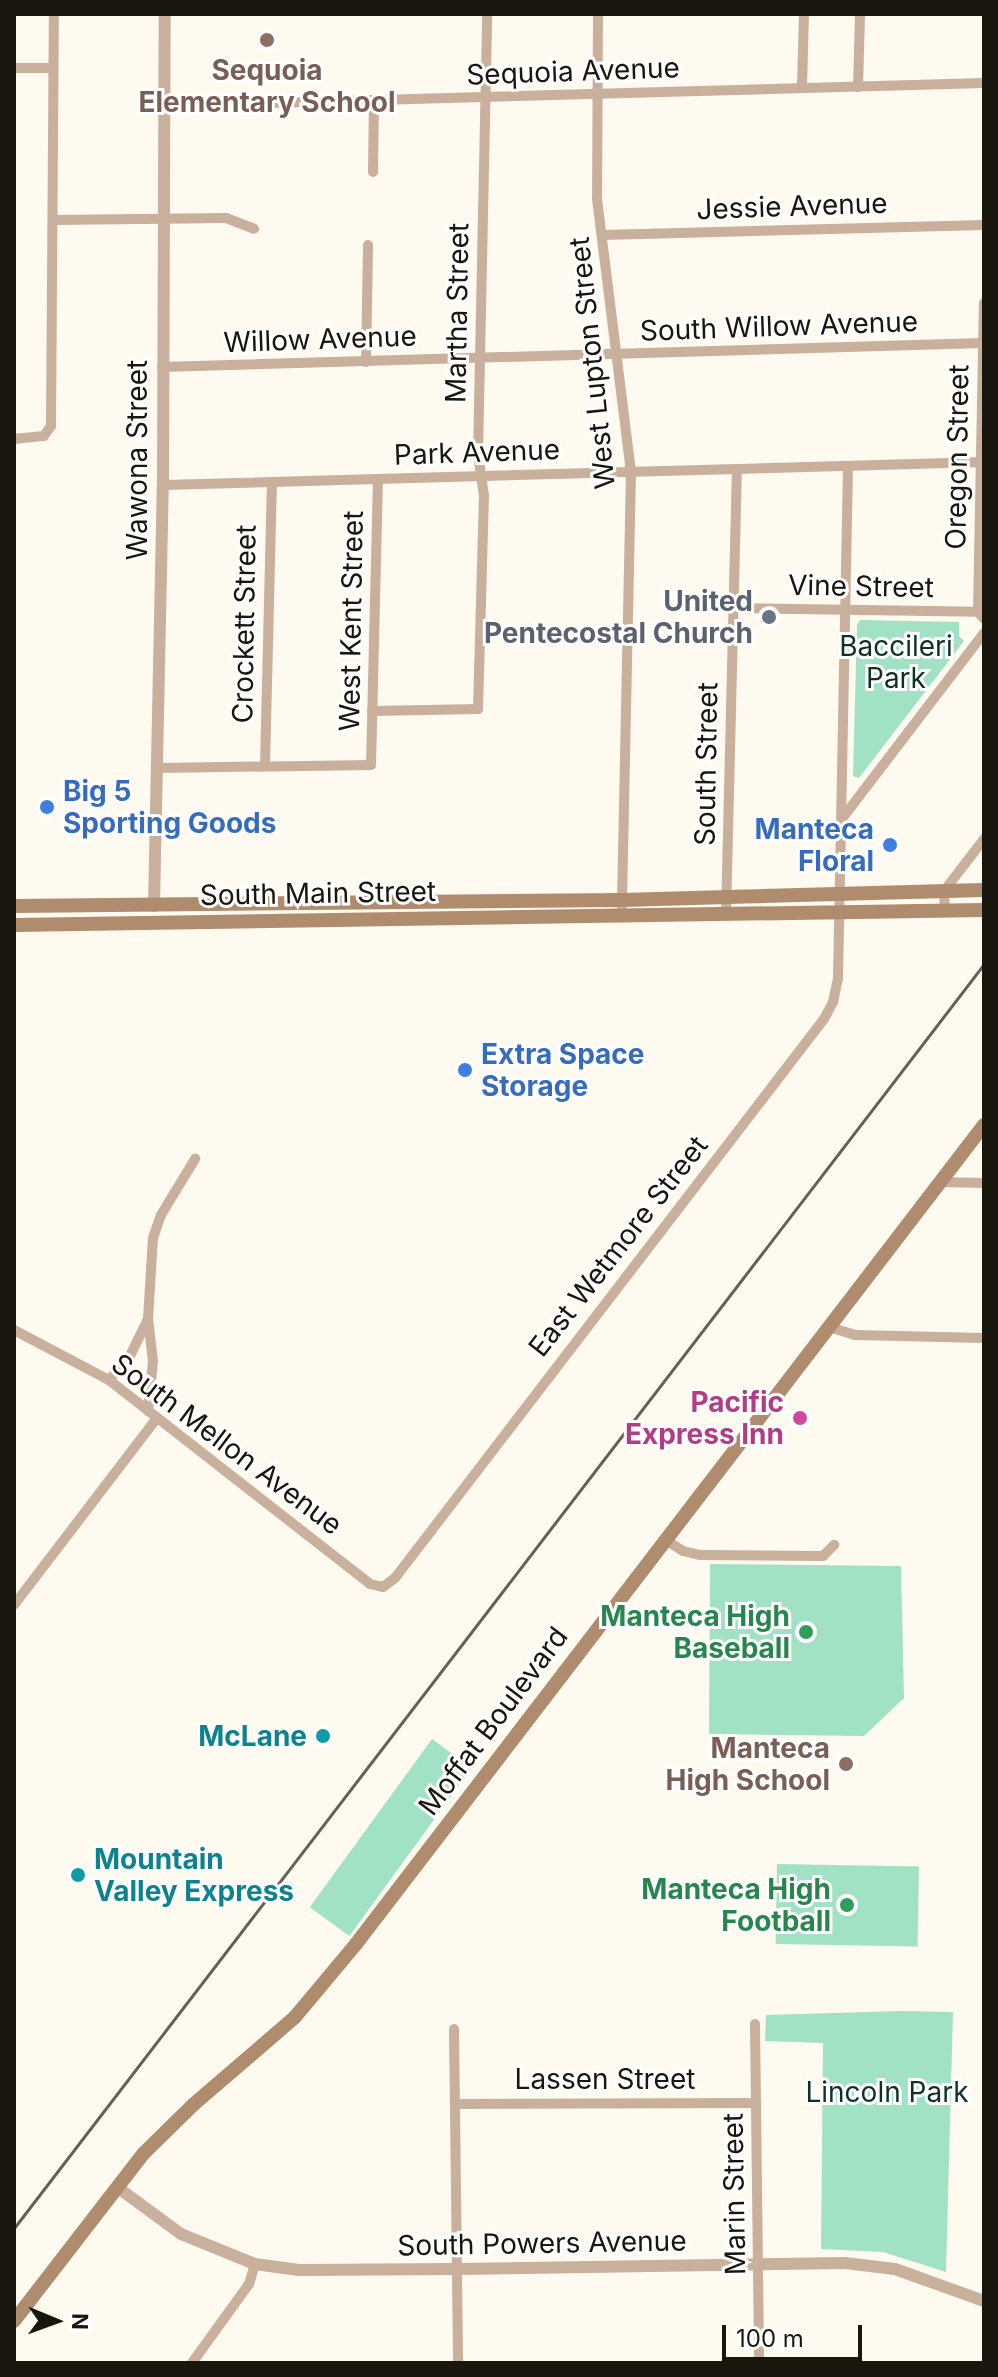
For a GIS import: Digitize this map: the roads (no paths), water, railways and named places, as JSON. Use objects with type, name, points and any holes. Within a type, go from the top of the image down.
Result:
[{"type":"main road","name":"South Main Street","points":[[14,906],[368,900],[622,900],[984,890]]},
{"type":"main road","points":[[368,900],[368,918]]},
{"type":"main road","points":[[98,923],[109,917],[146,912],[154,906]]},
{"type":"main road","name":"South Main Street","points":[[14,925],[984,910]]},
{"type":"main road","name":"Moffat Boulevard","points":[[14,2321],[144,2153],[194,2104],[295,2017],[356,1944],[984,1125]]},
{"type":"street","points":[[14,439],[44,436],[51,426],[54,14]]},
{"type":"street","name":"Wawona Street","points":[[154,906],[163,485],[165,14]]},
{"type":"street","name":"Martha Street","points":[[372,711],[478,709],[484,496],[478,454],[479,358],[487,14]]},
{"type":"street","name":"West Lupton Street","points":[[598,14],[595,164],[631,472],[622,900]]},
{"type":"street","points":[[802,88],[804,14]]},
{"type":"street","points":[[858,87],[860,14]]},
{"type":"street","points":[[14,68],[52,68]]},
{"type":"street","name":"Sequoia Avenue","points":[[163,106],[984,83]]},
{"type":"street","points":[[373,172],[374,101]]},
{"type":"street","points":[[53,220],[226,218],[254,229]]},
{"type":"street","name":"Jessie Avenue","points":[[602,235],[984,225]]},
{"type":"street","points":[[366,362],[368,245]]},
{"type":"street","name":"Oregon Street","points":[[981,615],[984,303]]},
{"type":"street","name":"South Willow Avenue","points":[[479,358],[983,343]]},
{"type":"street","name":"Willow Avenue","points":[[162,367],[479,358]]},
{"type":"street","name":"Park Avenue","points":[[163,485],[982,462]]},
{"type":"street","name":"East Wetmore Street","points":[[365,1579],[383,1587],[398,1574],[824,1019],[833,1002],[838,978],[848,466]]},
{"type":"street","name":"South Street","points":[[726,915],[737,470]]},
{"type":"street","name":"West Kent Street","points":[[265,766],[371,765],[378,480]]},
{"type":"street","name":"Crockett Street","points":[[265,766],[272,483]]},
{"type":"street","name":"Vine Street","points":[[734,608],[981,615]]},
{"type":"street","points":[[841,820],[984,633]]},
{"type":"street","points":[[156,768],[265,766]]},
{"type":"street","points":[[945,911],[944,891],[984,839]]},
{"type":"street","points":[[622,900],[623,917]]},
{"type":"street","points":[[14,1605],[152,1415],[153,1361],[148,1319],[153,1238],[161,1215],[195,1159]]},
{"type":"street","points":[[939,1182],[984,1183]]},
{"type":"street","points":[[109,1380],[130,1356],[148,1319]]},
{"type":"street","points":[[829,1327],[855,1335],[984,1338]]},
{"type":"street","name":"South Mellon Avenue","points":[[14,1330],[109,1380],[365,1579]]},
{"type":"street","points":[[664,1539],[683,1551],[701,1555],[823,1556],[834,1545]]},
{"type":"street","name":"Marin Street","points":[[755,2024],[759,2363]]},
{"type":"street","points":[[454,2029],[458,2363]]},
{"type":"street","name":"Lassen Street","points":[[455,2104],[756,2103]]},
{"type":"street","name":"South Powers Avenue","points":[[117,2187],[181,2234],[255,2264],[299,2270],[759,2262],[884,2267],[984,2301]]},
{"type":"street","points":[[192,2363],[249,2284],[255,2264]]},
{"type":"railway","points":[[14,2228],[984,964]]},
{"type":"place","name":"Sequoia Elementary School","points":[[267,40]]},
{"type":"place","name":"United Pentecostal Church","points":[[769,617]]},
{"type":"place","name":"Big 5 Sporting Goods","points":[[47,807]]},
{"type":"place","name":"Manteca Floral","points":[[890,845]]},
{"type":"place","name":"Extra Space Storage","points":[[465,1070]]},
{"type":"place","name":"Pacific Express Inn","points":[[800,1418]]},
{"type":"place","name":"Manteca High Baseball","points":[[806,1632]]},
{"type":"place","name":"McLane","points":[[323,1736]]},
{"type":"place","name":"Manteca High School","points":[[846,1764]]},
{"type":"place","name":"Mountain Valley Express","points":[[78,1875]]},
{"type":"place","name":"Manteca High Football","points":[[847,1905]]},
{"type":"park label","name":"Baccileri Park","points":[[896,662]]},
{"type":"park label","name":"Lincoln Park","points":[[887,2092]]}]
